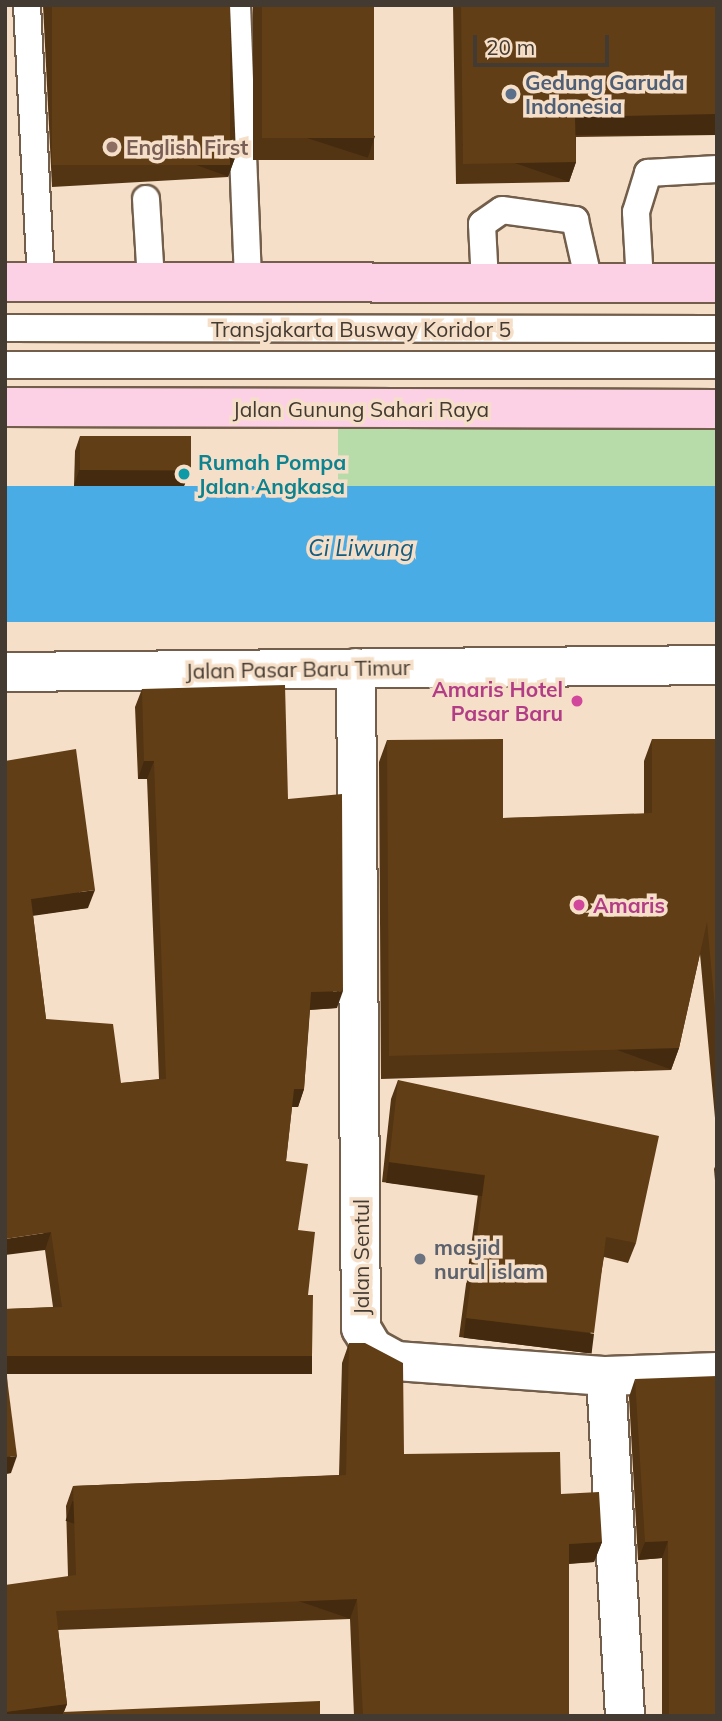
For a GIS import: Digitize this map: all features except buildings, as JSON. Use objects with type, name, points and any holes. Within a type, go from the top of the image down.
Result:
[{"type":"main road","points":[[23,282],[717,282]]},
{"type":"main road","name":"Jalan Gunung Sahari Raya","points":[[5,407],[717,410]]},
{"type":"street","name":"Jalan Pasar Baru Timur","points":[[5,672],[717,665]]},
{"type":"street","name":"Jalan Sentul","points":[[356,668],[361,1328],[373,1348],[396,1361],[607,1376],[717,1372]]},
{"type":"street","points":[[607,1376],[625,1716]]},
{"type":"lane","points":[[23,282],[27,5]]},
{"type":"lane","points":[[237,5],[248,281]]},
{"type":"lane","points":[[640,282],[636,212],[648,173],[717,169]]},
{"type":"lane","points":[[146,199],[151,281]]},
{"type":"lane","points":[[485,282],[482,224],[502,210],[575,220],[589,282]]},
{"type":"lane","name":"Transjakarta Busway Koridor 5","points":[[5,328],[717,329]]},
{"type":"lane","name":"Transjakarta Busway Koridor 5","points":[[5,365],[717,365]]},
{"type":"green space","points":[[338,409],[717,409],[717,486],[338,486]]},
{"type":"water","name":"Ci Liwung","points":[[5,486],[717,486],[717,622],[5,622]]},
{"type":"place","name":"Gedung Garuda Indonesia","points":[[511,94]]},
{"type":"place","name":"English First","points":[[112,147]]},
{"type":"place","name":"Rumah Pompa Jalan Angkasa","points":[[184,474]]},
{"type":"place","name":"Amaris Hotel Pasar Baru","points":[[577,701]]},
{"type":"place","name":"Amaris","points":[[579,905]]},
{"type":"place","name":"masjid nurul islam","points":[[420,1259]]}]
